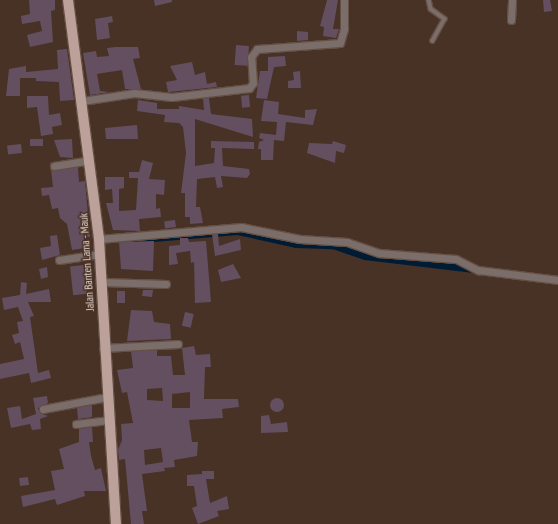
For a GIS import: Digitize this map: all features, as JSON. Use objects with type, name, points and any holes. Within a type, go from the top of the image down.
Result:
[{"type":"main road","name":"Jalan Banten Lama - Mauk","points":[[68,0],[90,160],[99,239],[108,420],[116,524]]},
{"type":"street","points":[[82,101],[134,94],[172,97],[249,88],[253,83],[252,54],[256,49],[340,43],[344,29],[344,0]]},
{"type":"street","points":[[511,20],[512,0]]},
{"type":"street","points":[[54,166],[90,160]]},
{"type":"street","points":[[99,239],[241,227],[300,239],[347,242],[379,253],[456,259],[478,270],[558,280]]},
{"type":"street","points":[[59,260],[100,254]]},
{"type":"street","points":[[102,282],[166,284]]},
{"type":"street","points":[[104,348],[178,344]]},
{"type":"street","points":[[43,409],[107,397]]},
{"type":"street","points":[[76,424],[108,420]]},
{"type":"lane","points":[[429,0],[431,9],[445,19],[433,41]]},
{"type":"building","points":[[29,0],[55,0],[55,10],[51,11],[53,42],[30,47],[27,35],[42,31],[40,21],[22,24],[21,16],[30,14]]},
{"type":"building","points":[[154,0],[172,0],[172,2],[155,6]]},
{"type":"building","points":[[327,0],[338,0],[333,29],[339,29],[336,38],[323,36],[324,27],[320,26]]},
{"type":"building","points":[[543,0],[550,0],[552,11],[544,12]]},
{"type":"building","points":[[112,16],[113,22],[108,23],[110,38],[97,40],[95,19]]},
{"type":"building","points":[[297,31],[308,32],[308,40],[297,41]]},
{"type":"building","points":[[236,45],[249,46],[248,66],[235,65]]},
{"type":"building","points":[[138,47],[140,58],[133,59],[141,89],[125,89],[122,70],[97,74],[100,91],[110,92],[90,95],[83,53],[96,51],[97,57],[109,56],[107,48]]},
{"type":"building","points":[[67,49],[74,100],[60,101],[59,82],[36,81],[36,78],[20,78],[20,96],[6,96],[9,69],[26,66],[26,72],[58,69],[57,50]]},
{"type":"building","points":[[285,56],[286,66],[274,67],[267,99],[256,98],[260,71],[268,71],[268,57]]},
{"type":"building","points":[[192,62],[195,75],[205,72],[207,84],[216,82],[217,87],[168,92],[166,82],[177,80],[170,66]]},
{"type":"building","points":[[300,71],[301,88],[288,88],[288,81],[294,80],[293,72]]},
{"type":"building","points":[[249,95],[250,107],[242,108],[241,96]]},
{"type":"building","points":[[27,96],[48,96],[49,115],[60,113],[62,125],[52,127],[53,134],[41,136],[37,107],[27,108]]},
{"type":"building","points":[[203,98],[209,98],[211,114],[252,119],[253,137],[195,119],[195,166],[214,163],[215,148],[211,148],[211,141],[254,142],[254,149],[222,148],[223,166],[249,169],[250,174],[247,178],[221,176],[223,187],[217,188],[215,177],[197,179],[196,207],[200,207],[203,223],[190,224],[190,217],[185,217],[185,193],[181,193],[186,153],[183,127],[179,123],[164,122],[165,115],[137,111],[138,100],[157,103],[157,109],[179,109],[179,106],[204,110]]},
{"type":"building","points":[[264,100],[279,102],[278,114],[305,118],[305,110],[317,109],[313,125],[286,122],[284,141],[274,140],[273,160],[261,160],[261,149],[258,149],[259,142],[264,140],[259,138],[260,133],[276,135],[277,122],[261,121]]},
{"type":"building","points":[[137,125],[138,139],[106,139],[105,128]]},
{"type":"building","points":[[30,139],[43,139],[43,146],[30,146]]},
{"type":"building","points":[[72,139],[73,158],[60,157],[54,140]]},
{"type":"building","points":[[333,141],[346,145],[344,153],[336,151],[335,163],[307,153],[309,143],[332,144]]},
{"type":"building","points":[[21,144],[22,153],[8,154],[7,145]]},
{"type":"building","points":[[142,160],[153,163],[149,179],[165,180],[164,195],[156,194],[156,209],[160,208],[161,217],[139,219],[140,231],[113,230],[106,203],[113,203],[112,189],[105,190],[105,177],[124,177],[124,188],[119,189],[119,211],[136,210],[138,178],[129,178],[129,172],[139,172]]},
{"type":"building","points":[[78,167],[79,182],[85,181],[90,237],[84,237],[85,248],[72,250],[67,224],[60,218],[58,208],[52,209],[49,195],[42,196],[41,188],[53,187],[51,170]]},
{"type":"building","points":[[175,220],[176,227],[165,228],[164,222]]},
{"type":"building","points":[[212,234],[218,234],[219,246],[240,239],[241,250],[215,256]]},
{"type":"building","points":[[57,235],[60,255],[42,260],[40,248],[51,246],[50,236]]},
{"type":"building","points":[[180,238],[188,238],[189,242],[206,241],[211,302],[195,303],[194,262],[191,263],[190,251],[176,253],[178,264],[169,265],[169,246],[180,245]]},
{"type":"building","points":[[154,241],[153,271],[121,269],[119,242]]},
{"type":"building","points":[[233,264],[241,278],[221,282],[218,270]]},
{"type":"building","points":[[84,265],[87,294],[73,295],[70,266]]},
{"type":"building","points":[[47,267],[48,277],[41,279],[39,269]]},
{"type":"building","points":[[21,282],[27,283],[26,294],[49,289],[51,302],[28,302],[34,316],[30,317],[38,373],[49,370],[51,378],[31,383],[29,373],[0,379],[0,364],[24,359],[20,342],[15,344],[12,335],[19,333],[17,322],[23,321],[18,307],[4,310],[2,298],[20,295]]},
{"type":"building","points":[[143,290],[153,290],[152,297],[142,296]]},
{"type":"building","points":[[117,291],[125,291],[125,303],[117,303]]},
{"type":"building","points":[[131,310],[152,311],[154,322],[170,324],[171,339],[127,341]]},
{"type":"building","points":[[185,312],[194,314],[191,328],[182,326]]},
{"type":"building","points":[[194,346],[196,355],[210,354],[211,367],[205,367],[204,399],[238,399],[239,407],[222,409],[223,418],[189,420],[192,442],[198,442],[197,456],[174,460],[175,467],[164,468],[165,471],[142,474],[147,511],[142,511],[144,524],[131,524],[125,459],[119,460],[118,450],[122,440],[121,424],[133,423],[127,392],[122,393],[117,370],[133,368],[131,351],[157,350],[157,356],[171,356],[173,375],[185,375],[182,348]],"holes":[[[162,388],[163,401],[147,400],[147,389]],[[190,392],[190,408],[172,408],[172,394]],[[161,448],[163,462],[145,465],[144,450]]]},
{"type":"building","points":[[47,396],[48,403],[38,408],[40,413],[48,416],[40,419],[41,429],[32,430],[30,424],[11,428],[7,408],[20,406],[22,419],[36,414],[33,398]]},
{"type":"building","points":[[274,398],[280,398],[284,402],[284,408],[280,412],[274,412],[270,408],[270,402]]},
{"type":"building","points":[[92,405],[92,417],[78,419],[77,408]]},
{"type":"building","points":[[269,415],[271,424],[287,422],[288,432],[261,433],[261,416]]},
{"type":"building","points":[[92,427],[93,442],[89,442],[91,456],[95,470],[101,468],[106,491],[84,491],[85,496],[57,505],[55,499],[23,507],[21,496],[55,490],[51,471],[64,469],[59,449],[79,442],[79,429]]},
{"type":"building","points":[[202,471],[214,471],[214,479],[206,479],[210,503],[227,496],[229,509],[217,511],[219,516],[198,524],[192,508],[197,506],[194,486],[187,486],[187,475],[202,474]]},
{"type":"building","points":[[28,477],[29,485],[20,486],[19,478]]},
{"type":"waterway","points":[[129,240],[238,231],[296,244],[333,245],[365,256],[474,269]]}]
